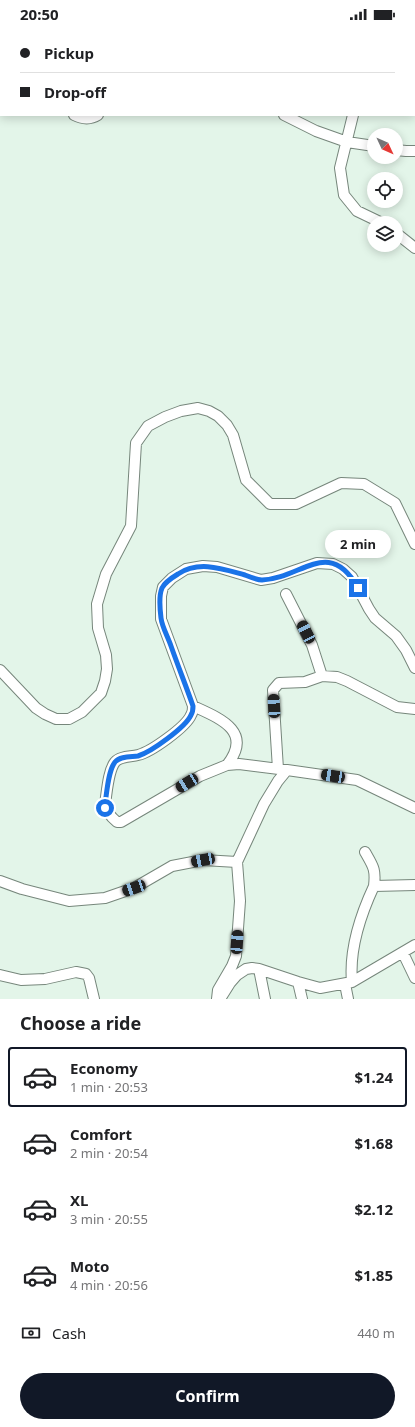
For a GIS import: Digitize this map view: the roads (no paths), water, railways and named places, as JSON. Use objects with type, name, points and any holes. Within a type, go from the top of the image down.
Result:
[{"type":"street","points":[[77,116],[86,119],[96,116]]},
{"type":"street","points":[[286,116],[316,131],[347,142],[367,145]]},
{"type":"street","points":[[353,116],[340,168],[344,196],[357,211],[367,216]]},
{"type":"street","points":[[403,150],[415,151]]},
{"type":"street","points":[[403,239],[415,248]]},
{"type":"street","points":[[0,670],[36,708],[56,719],[69,719],[82,712],[101,693],[107,669],[106,654],[98,628],[97,604],[106,574],[132,526],[136,443],[148,426],[181,410],[198,408],[209,411],[218,416],[227,425],[233,435],[246,480],[270,504],[296,504],[341,483],[364,484],[395,503],[415,544]]},
{"type":"street","points":[[415,668],[406,650],[396,636],[375,618],[352,577],[343,569],[333,564],[318,563],[273,578],[261,580],[217,567],[203,566],[186,569],[172,578],[163,587],[160,596],[161,619],[193,706],[192,714],[187,722],[174,734],[148,751],[139,755],[121,758],[116,761],[111,769],[105,804],[105,808],[114,819],[117,822],[121,822],[200,776],[227,765],[240,764],[357,780],[415,808]]},
{"type":"street","points":[[286,594],[312,645],[322,676]]},
{"type":"street","points":[[217,999],[218,990],[236,956],[240,901],[237,862],[264,804],[278,781],[282,770],[273,690],[275,687],[279,683],[305,682],[322,676],[337,678],[347,681],[397,708],[415,709]]},
{"type":"street","points":[[193,706],[221,718],[233,730],[236,746],[233,757],[227,765]]},
{"type":"street","points":[[348,999],[348,983],[355,940],[362,911],[374,886],[376,874],[365,852]]},
{"type":"street","points":[[0,881],[22,890],[69,901],[105,898],[127,891],[172,866],[203,860],[237,862]]},
{"type":"street","points":[[374,886],[415,885]]},
{"type":"street","points":[[220,999],[237,975],[246,969],[259,969],[320,988],[348,983],[415,945]]},
{"type":"street","points":[[403,953],[415,978]]},
{"type":"street","points":[[259,969],[265,999]]},
{"type":"street","points":[[0,975],[21,980],[46,978],[76,972],[86,974],[89,978],[94,999]]},
{"type":"street","points":[[298,982],[302,999]]}]
